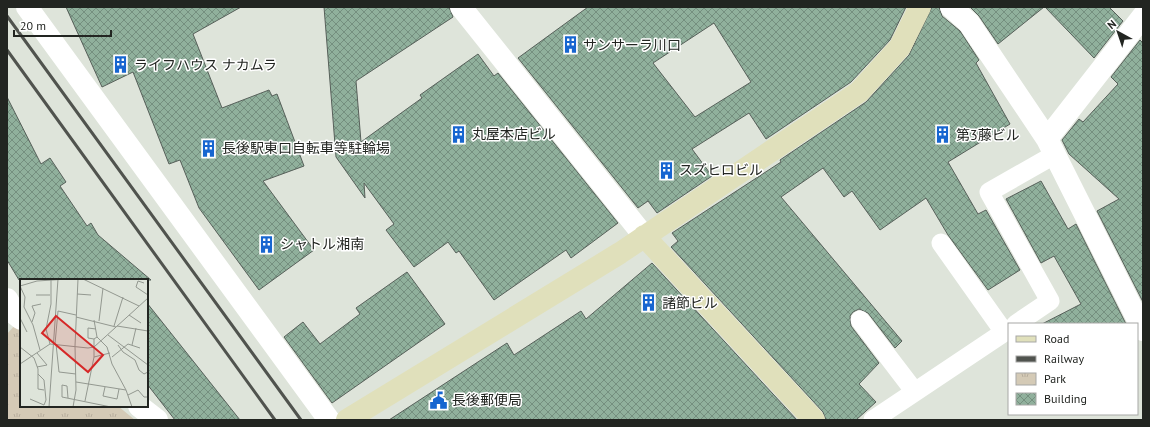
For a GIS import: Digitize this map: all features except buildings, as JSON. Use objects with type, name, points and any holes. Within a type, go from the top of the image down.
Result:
[{"type":"street","points":[[27,7],[329,420]]},
{"type":"street","points":[[461,7],[644,236],[814,420]]},
{"type":"street","points":[[347,420],[574,282],[859,92],[900,47],[920,7]]},
{"type":"street","points":[[951,7],[969,23],[1051,147],[1143,330]]},
{"type":"street","points":[[1051,147],[1143,16]]},
{"type":"street","points":[[7,299],[16,315],[20,318]]},
{"type":"street","points":[[140,407],[157,420]]},
{"type":"lane","points":[[1017,323],[1050,301],[989,192],[1051,147]]},
{"type":"lane","points":[[941,243],[1008,326]]},
{"type":"lane","points":[[860,320],[915,392]]},
{"type":"lane","points":[[874,420],[1008,329]]},
{"type":"green space","points":[[15,325],[20,329],[20,407],[119,407],[135,420],[7,420],[7,334]]},
{"type":"railway","points":[[7,16],[301,420]]},
{"type":"railway","points":[[7,50],[275,420]]},
{"type":"place","name":"サンサーラ川口","points":[[570,45]]},
{"type":"place","name":"ライフハウス ナカムラ","points":[[121,65]]},
{"type":"place","name":"丸屋本店ビル","points":[[459,134]]},
{"type":"place","name":"第3藤ビル","points":[[943,135]]},
{"type":"place","name":"長後駅東口自転車等駐輪場","points":[[209,148]]},
{"type":"place","name":"スズヒロビル","points":[[666,170]]},
{"type":"place","name":"シャトル湘南","points":[[267,244]]},
{"type":"place","name":"諸節ビル","points":[[649,303]]},
{"type":"place","name":"長後郵便局","points":[[439,400]]}]
